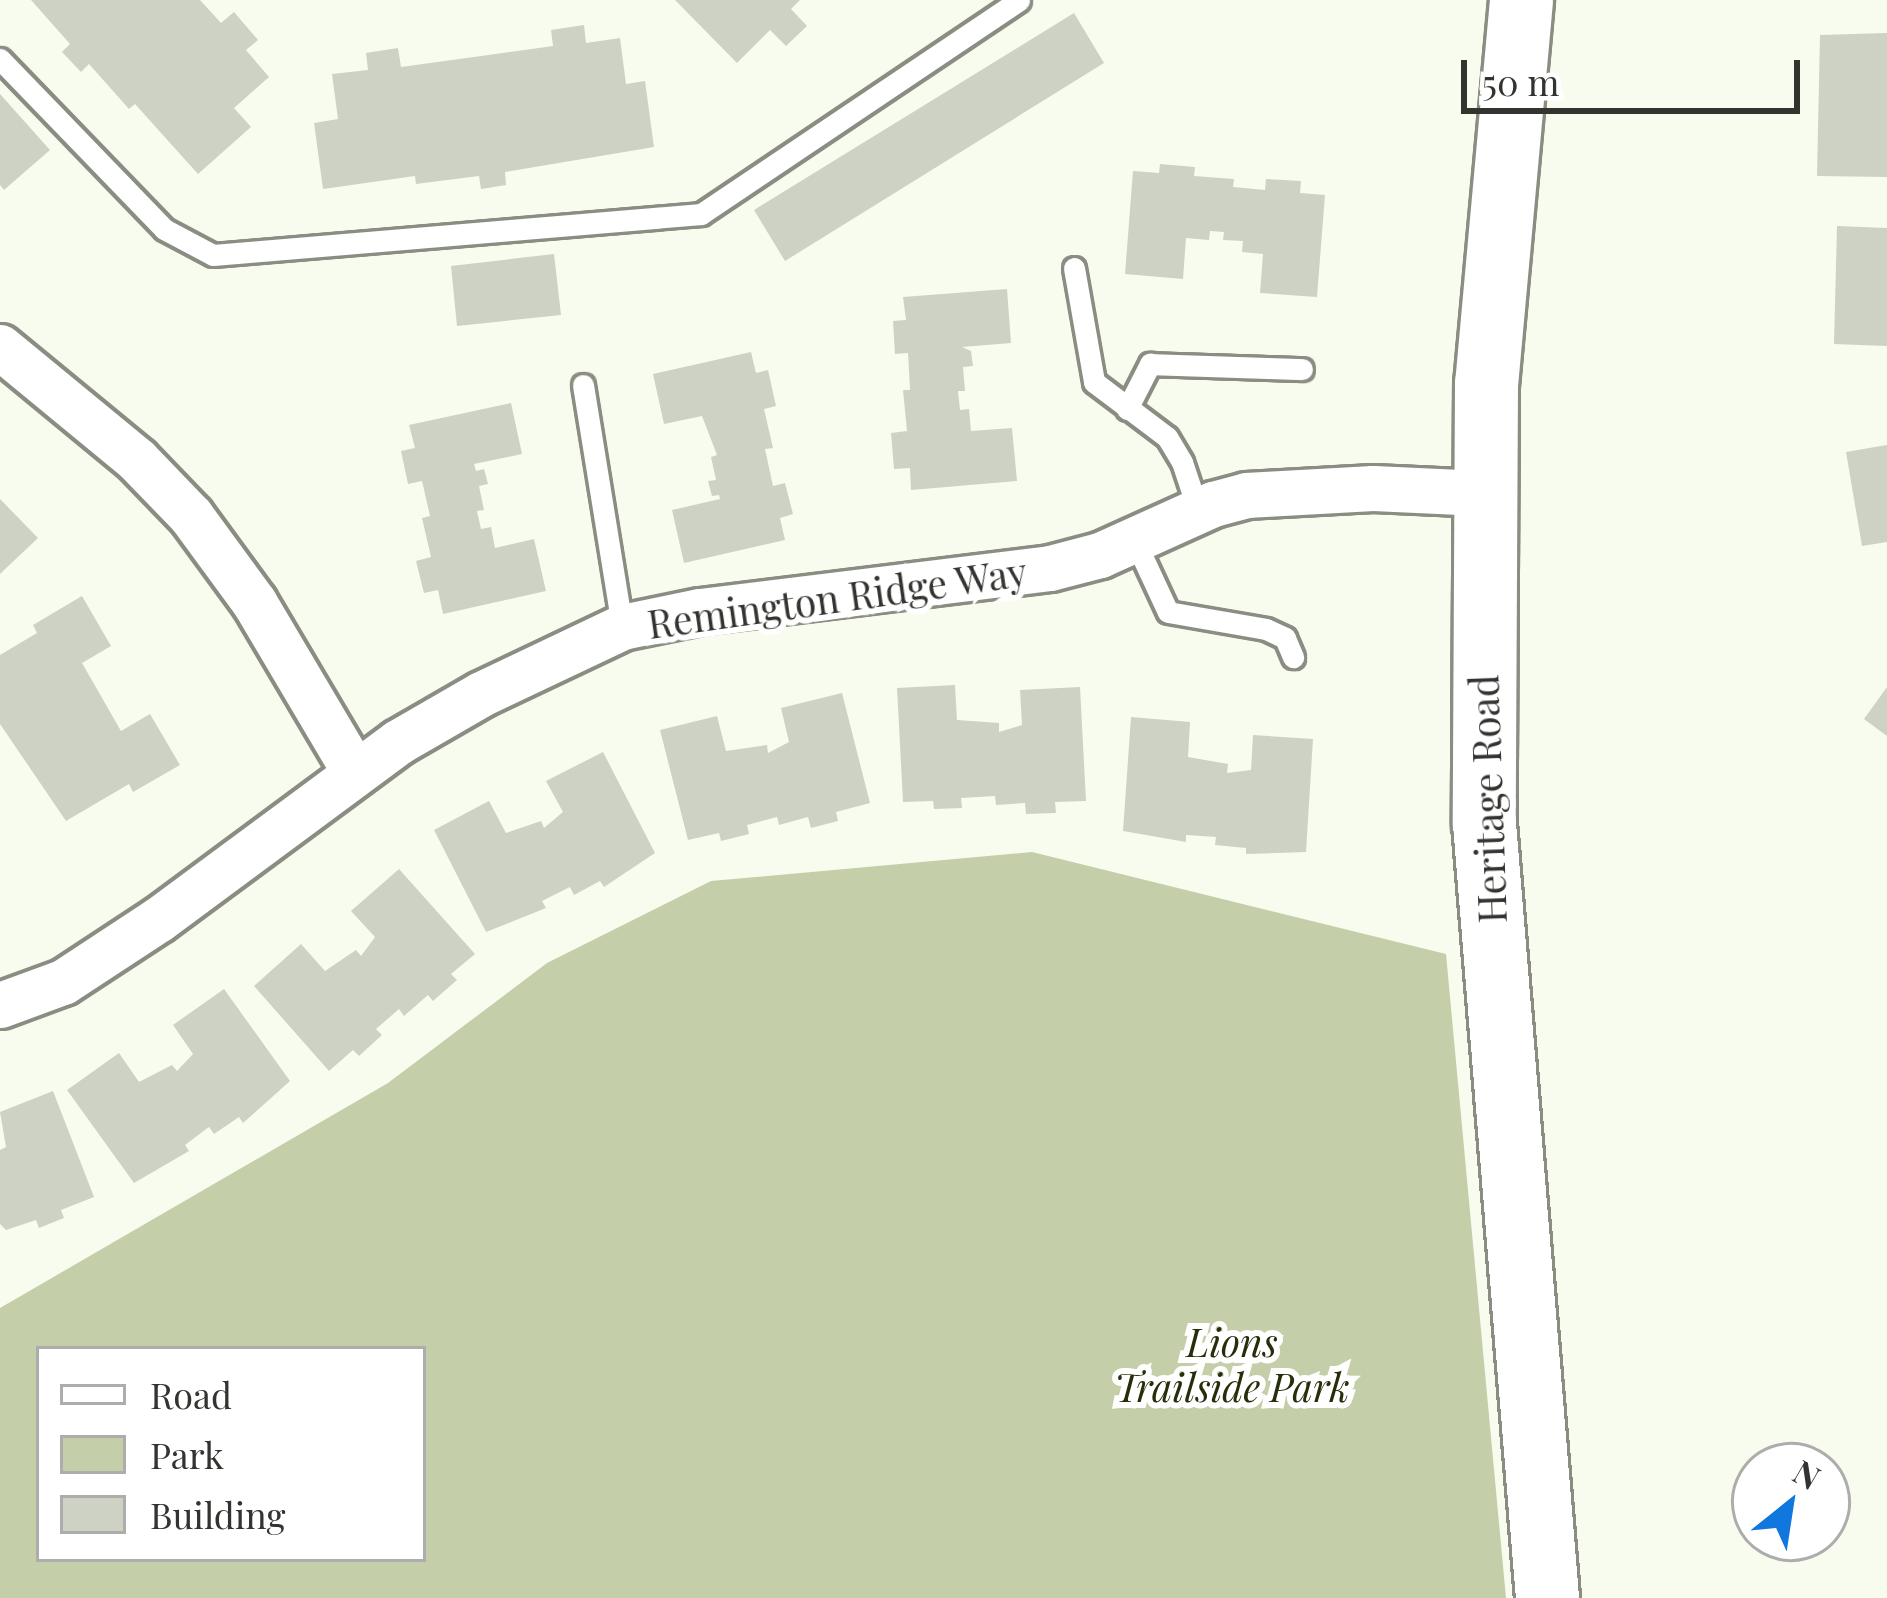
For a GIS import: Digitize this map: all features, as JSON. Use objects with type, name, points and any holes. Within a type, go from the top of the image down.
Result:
[{"type":"main road","name":"Heritage Road","points":[[1521,0],[1503,157],[1482,493],[1484,824],[1545,1577]]},
{"type":"street","points":[[0,347],[137,460],[190,516],[254,602],[354,771]]},
{"type":"street","name":"Remington Ridge Way","points":[[0,1005],[46,991],[159,919],[354,771],[454,709],[622,627],[700,611],[1050,568],[1135,541],[1229,499],[1286,490],[1482,493]]},
{"type":"lane","points":[[0,59],[164,230],[212,255],[700,214],[1019,0]]},
{"type":"lane","points":[[1074,268],[1088,368],[1104,394],[1155,426],[1175,448],[1198,510]]},
{"type":"lane","points":[[1127,409],[1150,364],[1302,369]]},
{"type":"lane","points":[[583,385],[622,627]]},
{"type":"lane","points":[[1135,541],[1168,612],[1266,629],[1285,638],[1293,657]]},
{"type":"green space","name":"Lions Trailside Park","points":[[1032,852],[1446,954],[1506,1598],[0,1598],[0,1308],[388,1083],[547,963],[711,881]]},
{"type":"building","points":[[31,0],[200,0],[221,23],[234,12],[258,40],[246,50],[269,77],[234,108],[251,127],[198,174],[135,104],[129,109],[89,64],[81,72],[62,52],[70,44]]},
{"type":"building","points":[[675,0],[800,0],[791,9],[807,26],[786,46],[770,30],[737,63]]},
{"type":"building","points":[[1074,13],[1104,63],[785,261],[754,210]]},
{"type":"building","points":[[584,25],[586,43],[620,38],[626,84],[645,81],[654,147],[505,172],[506,185],[481,189],[479,176],[416,184],[415,176],[323,189],[314,123],[338,119],[332,74],[368,70],[366,53],[398,48],[401,67],[553,46],[551,30]]},
{"type":"building","points":[[1887,33],[1887,177],[1817,176],[1820,35]]},
{"type":"building","points":[[0,94],[50,150],[4,190],[0,185]]},
{"type":"building","points":[[1160,164],[1195,167],[1194,176],[1234,179],[1233,187],[1265,190],[1266,179],[1301,181],[1300,193],[1325,195],[1317,297],[1260,293],[1263,254],[1242,252],[1243,241],[1223,240],[1224,232],[1210,231],[1209,240],[1186,238],[1183,279],[1125,274],[1133,171],[1159,173]]},
{"type":"building","points":[[1837,226],[1887,228],[1887,346],[1834,344]]},
{"type":"building","points":[[554,254],[561,315],[457,326],[451,266]]},
{"type":"building","points":[[1007,289],[1011,343],[962,347],[971,351],[973,366],[963,367],[965,391],[958,391],[960,410],[969,409],[971,431],[1012,428],[1017,481],[911,490],[910,468],[894,469],[891,433],[907,431],[903,390],[910,390],[908,353],[895,354],[893,321],[906,320],[903,297]]},
{"type":"building","points":[[751,352],[756,373],[768,370],[776,406],[764,409],[773,448],[765,449],[773,486],[785,483],[793,514],[780,518],[785,540],[684,563],[672,510],[720,499],[712,496],[708,481],[716,480],[711,457],[717,455],[702,416],[664,424],[653,374]]},
{"type":"building","points":[[511,403],[522,454],[474,464],[476,471],[484,469],[488,484],[479,486],[484,510],[477,511],[481,529],[491,527],[495,548],[534,539],[546,591],[443,614],[438,590],[424,593],[416,561],[431,557],[422,518],[430,516],[422,481],[408,484],[401,451],[415,448],[409,425]]},
{"type":"building","points":[[1887,445],[1887,542],[1862,546],[1846,452]]},
{"type":"building","points":[[0,499],[38,538],[0,574]]},
{"type":"building","points":[[82,596],[111,646],[82,663],[121,731],[150,714],[180,765],[133,792],[129,784],[66,821],[0,724],[0,655],[37,633],[33,625]]},
{"type":"building","points":[[955,685],[957,720],[999,723],[999,732],[1022,725],[1020,690],[1080,687],[1086,801],[1055,802],[1056,813],[1026,814],[1025,803],[996,805],[995,796],[961,798],[962,808],[934,809],[933,801],[903,802],[897,688]]},
{"type":"building","points":[[1887,687],[1887,736],[1864,719]]},
{"type":"building","points":[[842,693],[870,803],[836,812],[838,821],[811,828],[808,817],[779,825],[777,817],[747,825],[749,834],[721,841],[719,833],[688,840],[660,730],[717,716],[726,751],[767,745],[768,753],[789,742],[781,708]]},
{"type":"building","points":[[1131,717],[1190,722],[1188,757],[1228,764],[1227,773],[1251,770],[1253,735],[1313,739],[1306,852],[1246,854],[1246,848],[1215,845],[1216,837],[1186,835],[1186,842],[1123,831]]},
{"type":"building","points":[[603,752],[655,853],[604,887],[600,881],[574,895],[570,887],[542,901],[546,908],[486,932],[434,830],[489,801],[506,833],[541,821],[544,828],[563,812],[546,781]]},
{"type":"building","points":[[399,869],[475,954],[451,974],[457,980],[433,1001],[428,995],[404,1016],[399,1009],[376,1029],[382,1035],[359,1056],[353,1050],[329,1071],[254,986],[301,944],[325,971],[356,950],[361,956],[375,937],[351,911]]},
{"type":"building","points":[[224,989],[290,1081],[243,1123],[239,1117],[214,1134],[209,1127],[185,1145],[189,1151],[134,1183],[67,1090],[119,1053],[139,1082],[172,1065],[177,1071],[193,1054],[173,1025]]},
{"type":"building","points":[[53,1091],[94,1197],[61,1210],[64,1218],[39,1228],[36,1220],[6,1230],[0,1224],[0,1150],[6,1147],[0,1112]]}]
